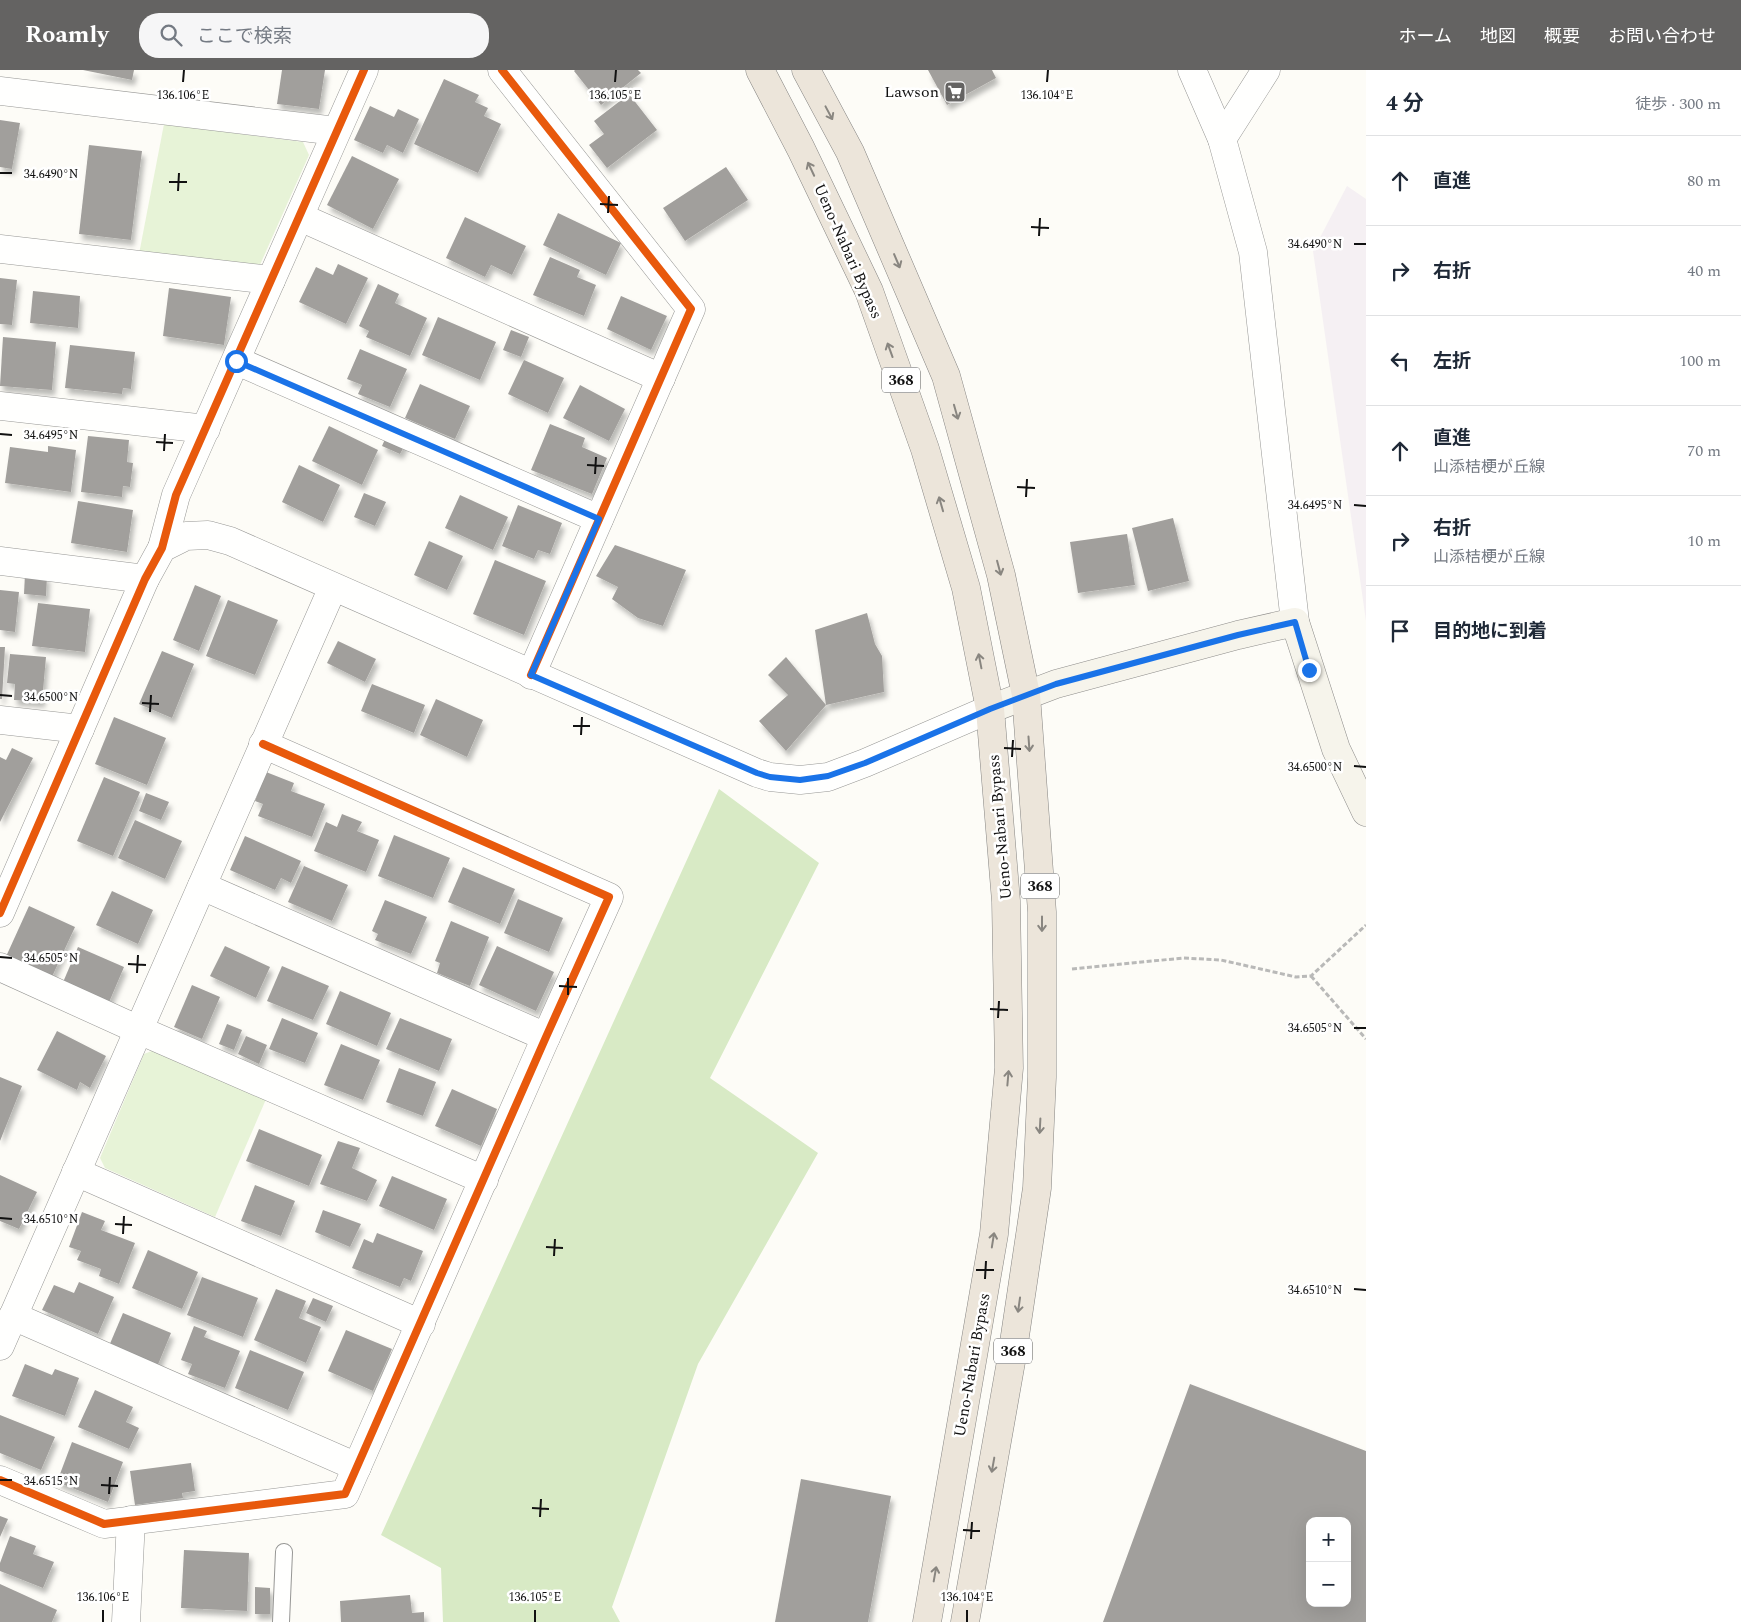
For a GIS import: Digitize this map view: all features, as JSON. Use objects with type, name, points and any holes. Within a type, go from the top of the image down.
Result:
[{"type":"highway","name":"Ueno-Nabari Bypass","points":[[760,70],[801,149],[869,291],[925,449],[963,579],[990,709],[1006,901],[1009,1068],[994,1234],[926,1622]]},
{"type":"highway","name":"368","points":[[806,70],[850,152],[946,376],[1001,575],[1026,695],[1042,912],[1042,1077],[1037,1188],[1012,1356],[965,1622]]},
{"type":"main road","points":[[990,709],[1056,684],[1238,635],[1295,622],[1336,749],[1366,812]]},
{"type":"street","points":[[0,913],[145,579],[162,548],[176,494],[364,70]]},
{"type":"street","points":[[502,70],[691,309],[531,675]]},
{"type":"street","points":[[1192,70],[1222,139],[1253,252],[1295,622]]},
{"type":"street","points":[[1222,139],[1266,70]]},
{"type":"street","points":[[0,90],[336,131]]},
{"type":"street","points":[[300,217],[661,378]]},
{"type":"street","points":[[0,249],[271,280]]},
{"type":"street","points":[[236,361],[599,519]]},
{"type":"street","points":[[0,406],[206,429]]},
{"type":"street","points":[[162,548],[186,536],[208,535],[230,541],[531,675],[770,777],[800,780],[828,776],[990,709]]},
{"type":"street","points":[[0,562],[145,579]]},
{"type":"street","points":[[0,1346],[333,587]]},
{"type":"street","points":[[0,720],[80,729]]},
{"type":"street","points":[[0,1480],[104,1524],[345,1494],[609,897],[263,744]]},
{"type":"street","points":[[202,886],[546,1037]]},
{"type":"street","points":[[0,967],[139,1030],[484,1180]]},
{"type":"street","points":[[76,1172],[421,1324]]},
{"type":"street","points":[[13,1316],[357,1467]]},
{"type":"street","points":[[126,1622],[131,1520]]},
{"type":"lane","points":[[281,1622],[284,1552]]},
{"type":"path","points":[[1069,970],[1183,958],[1221,960],[1296,977],[1311,976],[1366,925]]},
{"type":"path","points":[[1311,976],[1366,1039]]},
{"type":"shaded area","points":[[1347,186],[1366,199],[1366,621],[1313,251]]},
{"type":"green space","points":[[164,124],[303,142],[309,155],[259,267],[139,254]]},
{"type":"green space","points":[[719,789],[819,863],[710,1078],[818,1153],[698,1364],[612,1607],[620,1622],[443,1622],[441,1568],[381,1535]]},
{"type":"green space","points":[[157,1049],[267,1097],[215,1217],[105,1168],[100,1158],[144,1054]]},
{"type":"building","points":[[83,70],[134,70],[132,80]]},
{"type":"building","points":[[282,70],[325,70],[319,109],[277,104]]},
{"type":"building","points":[[575,70],[638,70],[641,73],[601,105]]},
{"type":"building","name":"Lawson","points":[[928,70],[992,70],[996,78],[947,105]]},
{"type":"building","points":[[444,79],[479,95],[475,102],[488,108],[484,116],[501,124],[478,173],[414,144]]},
{"type":"building","points":[[629,94],[657,130],[607,168],[589,145],[604,134],[594,121]]},
{"type":"building","points":[[370,106],[394,117],[398,109],[419,119],[403,153],[387,145],[383,153],[354,140]]},
{"type":"building","points":[[0,120],[20,123],[12,169],[0,167]]},
{"type":"building","points":[[89,145],[142,151],[131,240],[79,234]]},
{"type":"building","points":[[352,156],[399,179],[373,229],[327,205]]},
{"type":"building","points":[[726,167],[748,200],[685,241],[663,208]]},
{"type":"building","points":[[558,213],[621,243],[606,275],[543,245]]},
{"type":"building","points":[[465,217],[526,246],[512,275],[491,265],[485,277],[446,258]]},
{"type":"building","points":[[550,257],[580,270],[577,277],[596,285],[584,316],[533,295]]},
{"type":"building","points":[[338,264],[368,278],[346,324],[299,302],[316,267],[333,275]]},
{"type":"building","points":[[0,278],[17,280],[12,325],[0,324]]},
{"type":"building","points":[[378,284],[399,294],[395,303],[427,318],[410,356],[366,337],[369,331],[359,326]]},
{"type":"building","points":[[169,288],[231,297],[224,345],[163,336]]},
{"type":"building","points":[[33,291],[80,296],[78,328],[30,323]]},
{"type":"building","points":[[621,296],[667,316],[651,350],[607,329]]},
{"type":"building","points":[[438,317],[496,342],[480,380],[422,355]]},
{"type":"building","points":[[511,330],[529,337],[521,357],[503,350]]},
{"type":"building","points":[[3,337],[56,342],[52,390],[0,386]]},
{"type":"building","points":[[70,345],[135,352],[131,389],[123,388],[122,394],[65,388]]},
{"type":"building","points":[[360,349],[407,369],[390,407],[358,394],[362,385],[347,379]]},
{"type":"building","points":[[524,360],[564,378],[548,413],[508,394]]},
{"type":"building","points":[[420,384],[470,406],[455,439],[405,418]]},
{"type":"building","points":[[580,385],[625,409],[609,441],[563,418]]},
{"type":"building","points":[[550,424],[585,438],[582,447],[607,458],[592,494],[531,470]]},
{"type":"building","points":[[329,426],[378,450],[362,485],[312,461]]},
{"type":"building","points":[[389,430],[408,439],[400,454],[382,446]]},
{"type":"building","points":[[88,436],[129,440],[127,462],[133,463],[130,487],[123,486],[122,497],[81,492]]},
{"type":"building","points":[[48,446],[76,450],[71,492],[5,483],[10,447],[48,452]]},
{"type":"building","points":[[299,465],[340,485],[323,522],[282,502]]},
{"type":"building","points":[[364,493],[386,502],[375,526],[354,517]]},
{"type":"building","points":[[460,495],[508,517],[493,550],[445,528]]},
{"type":"building","points":[[78,501],[133,510],[127,552],[71,543]]},
{"type":"building","points":[[518,505],[562,523],[550,554],[538,550],[534,559],[502,546]]},
{"type":"building","points":[[1173,518],[1189,581],[1148,591],[1132,528]]},
{"type":"building","points":[[1127,534],[1135,585],[1078,593],[1070,542]]},
{"type":"building","points":[[429,541],[463,556],[447,590],[414,575]]},
{"type":"building","points":[[615,545],[686,570],[663,626],[638,618],[612,599],[618,587],[596,576]]},
{"type":"building","points":[[495,560],[546,581],[524,635],[473,614]]},
{"type":"building","points":[[25,574],[47,576],[46,596],[24,594]]},
{"type":"building","points":[[195,585],[221,596],[199,651],[173,640]]},
{"type":"building","points":[[0,590],[19,592],[15,632],[0,630]]},
{"type":"building","points":[[228,600],[278,620],[255,675],[206,656]]},
{"type":"building","points":[[38,603],[90,609],[85,652],[32,646]]},
{"type":"building","points":[[867,613],[875,644],[882,656],[884,692],[826,705],[815,630]]},
{"type":"building","points":[[338,641],[376,659],[365,682],[327,663]]},
{"type":"building","points":[[0,647],[5,647],[2,699],[0,699]]},
{"type":"building","points":[[162,651],[194,664],[172,718],[139,704]]},
{"type":"building","points":[[10,654],[46,657],[42,702],[14,700],[15,684],[7,683]]},
{"type":"building","points":[[786,657],[826,705],[786,751],[759,721],[788,695],[768,675]]},
{"type":"building","points":[[372,684],[425,705],[414,733],[361,711]]},
{"type":"building","points":[[436,699],[483,720],[467,757],[420,735]]},
{"type":"building","points":[[114,717],[166,738],[147,785],[95,764]]},
{"type":"building","points":[[12,748],[33,758],[0,822],[0,757],[6,760]]},
{"type":"building","points":[[266,772],[294,783],[291,791],[325,804],[312,837],[258,816],[263,804],[255,801]]},
{"type":"building","points":[[104,777],[140,792],[113,856],[77,841]]},
{"type":"building","points":[[146,793],[169,802],[161,820],[139,811]]},
{"type":"building","points":[[342,814],[362,822],[357,831],[379,840],[366,872],[314,851],[326,822],[337,827]]},
{"type":"building","points":[[135,820],[182,841],[165,879],[118,858]]},
{"type":"building","points":[[394,835],[450,858],[433,898],[378,876]]},
{"type":"building","points":[[245,836],[301,861],[291,883],[281,878],[275,890],[230,870]]},
{"type":"building","points":[[304,866],[348,885],[332,921],[288,902]]},
{"type":"building","points":[[463,867],[515,889],[500,924],[448,902]]},
{"type":"building","points":[[112,891],[153,910],[138,944],[96,925]]},
{"type":"building","points":[[518,899],[563,918],[549,952],[504,933]]},
{"type":"building","points":[[385,900],[427,917],[411,954],[375,940],[378,934],[372,931]]},
{"type":"building","points":[[29,906],[75,927],[50,981],[4,961]]},
{"type":"building","points":[[451,921],[489,937],[470,986],[437,973],[440,963],[435,961]]},
{"type":"building","points":[[225,946],[270,967],[256,998],[210,976]]},
{"type":"building","points":[[497,946],[554,972],[536,1011],[479,985]]},
{"type":"building","points":[[78,947],[124,967],[107,1007],[61,987]]},
{"type":"building","points":[[282,966],[329,986],[313,1020],[267,1001]]},
{"type":"building","points":[[192,985],[220,997],[202,1039],[174,1027]]},
{"type":"building","points":[[340,991],[391,1013],[377,1046],[326,1024]]},
{"type":"building","points":[[282,1018],[318,1033],[305,1063],[269,1049]]},
{"type":"building","points":[[400,1018],[452,1039],[439,1071],[386,1049]]},
{"type":"building","points":[[227,1024],[242,1030],[234,1050],[219,1044]]},
{"type":"building","points":[[57,1031],[106,1056],[90,1088],[80,1082],[77,1090],[37,1070]]},
{"type":"building","points":[[246,1036],[267,1045],[259,1064],[238,1054]]},
{"type":"building","points":[[341,1044],[380,1060],[363,1100],[324,1085]]},
{"type":"building","points":[[399,1068],[436,1082],[423,1116],[386,1102]]},
{"type":"building","points":[[0,1077],[22,1086],[0,1141]]},
{"type":"building","points":[[452,1089],[497,1109],[481,1146],[435,1126]]},
{"type":"building","points":[[259,1129],[322,1155],[309,1186],[246,1161]]},
{"type":"building","points":[[338,1141],[360,1148],[352,1168],[377,1180],[367,1201],[320,1184]]},
{"type":"building","points":[[0,1175],[37,1192],[19,1229],[0,1221]]},
{"type":"building","points":[[392,1176],[447,1199],[434,1230],[379,1206]]},
{"type":"building","points":[[255,1185],[295,1201],[281,1236],[241,1221]]},
{"type":"building","points":[[323,1210],[361,1224],[350,1247],[315,1232]]},
{"type":"building","points":[[82,1212],[105,1221],[101,1230],[135,1243],[119,1284],[99,1276],[101,1269],[77,1260],[81,1251],[69,1247]]},
{"type":"building","points":[[377,1233],[423,1251],[411,1281],[404,1278],[400,1287],[352,1268],[364,1239],[373,1243]]},
{"type":"building","points":[[148,1250],[198,1272],[182,1309],[132,1288]]},
{"type":"building","points":[[202,1277],[258,1298],[243,1337],[187,1315]]},
{"type":"building","points":[[79,1282],[114,1297],[98,1334],[42,1310],[54,1285],[74,1293]]},
{"type":"building","points":[[276,1289],[306,1301],[299,1318],[321,1327],[306,1363],[254,1340]]},
{"type":"building","points":[[313,1298],[333,1306],[326,1322],[306,1313]]},
{"type":"building","points":[[123,1313],[171,1333],[157,1367],[109,1346]]},
{"type":"building","points":[[194,1326],[207,1331],[204,1337],[240,1351],[225,1388],[188,1374],[192,1364],[181,1360]]},
{"type":"building","points":[[346,1330],[392,1349],[373,1391],[328,1371]]},
{"type":"building","points":[[250,1350],[304,1372],[288,1410],[235,1388]]},
{"type":"building","points":[[25,1364],[52,1375],[55,1369],[79,1378],[65,1416],[12,1396]]},
{"type":"building","points":[[1190,1384],[1366,1451],[1366,1622],[1103,1622]]},
{"type":"building","points":[[95,1390],[133,1407],[126,1422],[139,1428],[129,1449],[78,1427]]},
{"type":"building","points":[[0,1415],[55,1437],[41,1470],[0,1453]]},
{"type":"building","points":[[72,1442],[123,1462],[108,1502],[57,1482]]},
{"type":"building","points":[[191,1463],[195,1491],[182,1493],[183,1498],[135,1505],[130,1471]]},
{"type":"building","points":[[801,1479],[891,1496],[868,1622],[775,1622]]},
{"type":"building","points":[[0,1516],[8,1519],[0,1537]]},
{"type":"building","points":[[10,1536],[36,1546],[33,1554],[54,1562],[43,1588],[0,1571],[0,1563]]},
{"type":"building","points":[[184,1550],[249,1553],[247,1611],[181,1608]]},
{"type":"building","points":[[0,1584],[57,1610],[52,1622],[0,1622]]},
{"type":"building","points":[[255,1587],[270,1588],[270,1614],[255,1614]]},
{"type":"building","points":[[410,1595],[412,1613],[424,1612],[424,1622],[341,1622],[340,1601]]},
{"type":"cycle path","points":[[0,913],[145,579],[162,548],[176,495],[364,70]]},
{"type":"cycle path","points":[[502,70],[691,309],[531,675]]},
{"type":"cycle path","points":[[0,1480],[104,1524],[345,1494],[609,897],[263,744]]},
{"type":"place","name":"Lawson","points":[[955,92]]},
{"type":"route","points":[[236,361],[599,519],[531,675],[770,777],[800,780],[828,776],[865,763],[990,709],[1056,684],[1238,635],[1295,622],[1309,670]]}]
